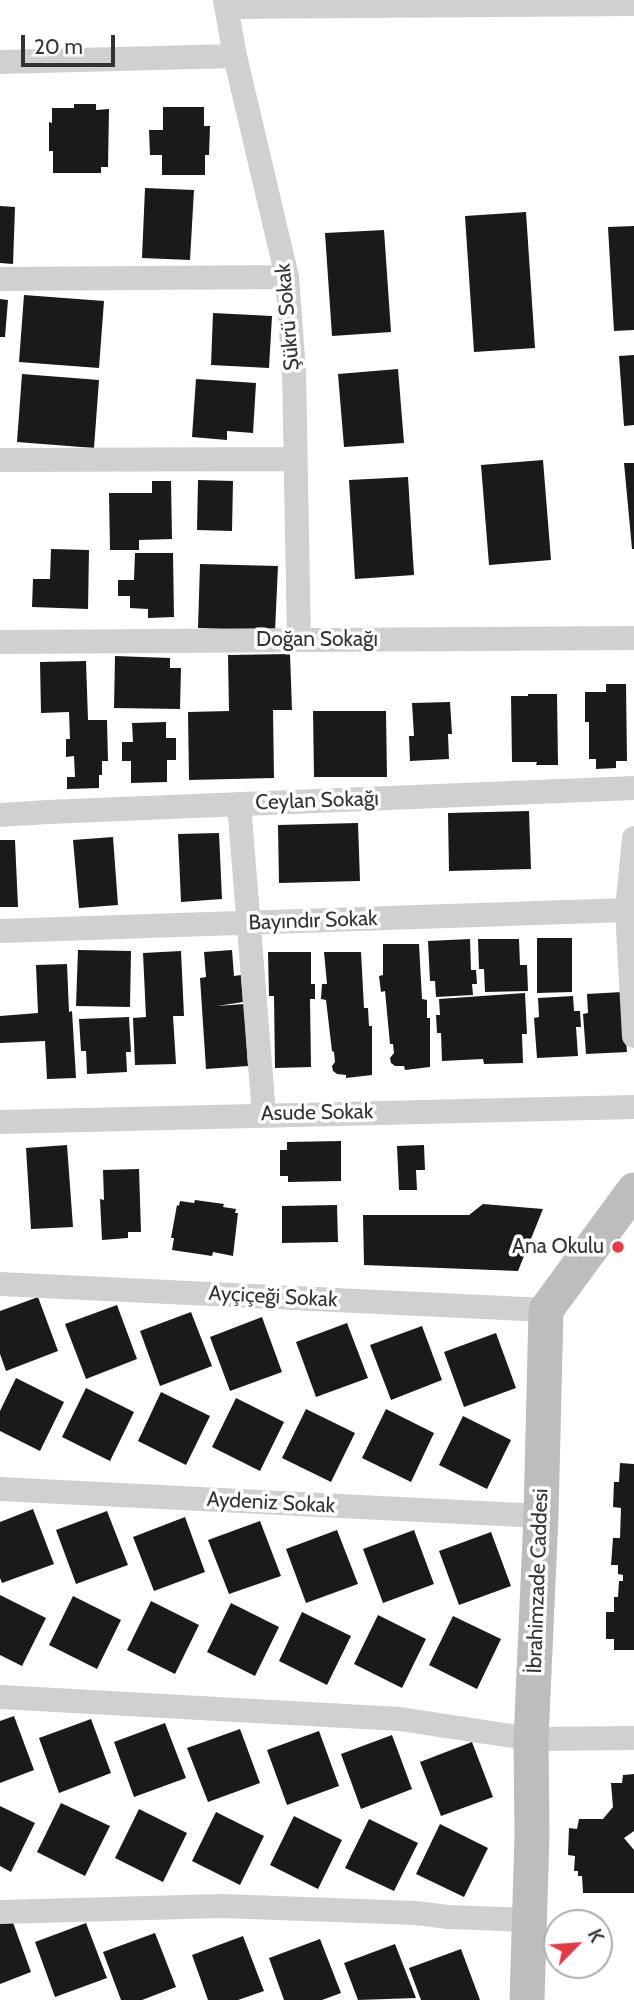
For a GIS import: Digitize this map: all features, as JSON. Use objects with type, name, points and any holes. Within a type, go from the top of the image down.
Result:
[{"type":"main road","points":[[546,1310],[634,1190]]},
{"type":"main road","name":"İbrahimzade Caddesi","points":[[527,2000],[531,1920],[531,1739],[541,1516],[546,1310]]},
{"type":"street","points":[[226,3],[634,4]]},
{"type":"street","name":"Şükrü Sokak","points":[[226,3],[235,56],[287,277],[294,371],[299,640]]},
{"type":"street","points":[[0,62],[235,56]]},
{"type":"street","points":[[0,279],[287,277]]},
{"type":"street","points":[[0,460],[295,459]]},
{"type":"street","name":"Doğan Sokağı","points":[[0,642],[634,638]]},
{"type":"street","name":"Ceylan Sokağı","points":[[0,816],[634,788]]},
{"type":"street","points":[[239,804],[264,1114]]},
{"type":"street","points":[[634,838],[627,910],[634,1036]]},
{"type":"street","name":"Bayındır Sokak","points":[[0,931],[627,910]]},
{"type":"street","name":"Asude Sokak","points":[[0,1122],[634,1107]]},
{"type":"street","name":"Ayçiçeği Sokak","points":[[0,1284],[546,1310]]},
{"type":"street","name":"Aydeniz Sokak","points":[[0,1489],[541,1516]]},
{"type":"street","points":[[0,1697],[400,1719],[531,1739],[634,1738]]},
{"type":"street","points":[[0,1912],[222,1906],[531,1920]]},
{"type":"building","points":[[74,104],[96,104],[96,110],[109,109],[108,167],[101,167],[101,173],[53,173],[53,151],[49,151],[52,108],[74,108]]},
{"type":"building","points":[[163,107],[204,107],[204,126],[210,126],[205,175],[162,175],[162,155],[150,155],[149,130],[163,130]]},
{"type":"building","points":[[145,188],[194,190],[190,260],[142,258]]},
{"type":"building","points":[[0,206],[15,207],[13,264],[0,263]]},
{"type":"building","points":[[526,212],[535,348],[474,352],[465,216]]},
{"type":"building","points":[[634,226],[634,330],[614,331],[608,227]]},
{"type":"building","points":[[384,230],[391,332],[332,336],[325,233]]},
{"type":"building","points":[[24,295],[104,301],[99,368],[19,362]]},
{"type":"building","points":[[0,299],[8,300],[5,337],[0,337]]},
{"type":"building","points":[[213,313],[272,316],[269,368],[211,365]]},
{"type":"building","points":[[634,355],[634,425],[624,426],[619,356]]},
{"type":"building","points":[[398,369],[404,443],[344,447],[338,374]]},
{"type":"building","points":[[22,374],[99,380],[94,448],[17,442]]},
{"type":"building","points":[[196,379],[256,383],[253,433],[227,431],[227,440],[192,437]]},
{"type":"building","points":[[543,460],[551,560],[489,565],[481,465]]},
{"type":"building","points":[[624,463],[634,463],[634,549],[632,549]]},
{"type":"building","points":[[408,477],[414,575],[355,579],[349,480]]},
{"type":"building","points":[[198,480],[233,481],[232,531],[197,530]]},
{"type":"building","points":[[152,481],[171,481],[172,539],[139,540],[139,550],[110,550],[109,493],[152,493]]},
{"type":"building","points":[[51,549],[89,550],[88,609],[32,607],[33,579],[50,579]]},
{"type":"building","points":[[135,553],[173,553],[174,617],[148,618],[148,609],[130,608],[130,596],[118,596],[118,580],[134,580]]},
{"type":"building","points":[[200,564],[278,566],[275,631],[198,628]]},
{"type":"building","points":[[290,654],[292,710],[273,710],[274,778],[189,780],[188,712],[229,711],[228,655]]},
{"type":"building","points":[[115,656],[170,658],[170,668],[181,668],[180,709],[114,708]]},
{"type":"building","points":[[86,661],[88,720],[107,720],[108,761],[102,761],[99,788],[67,789],[67,777],[75,777],[74,756],[66,757],[66,739],[70,739],[69,712],[41,713],[40,662]]},
{"type":"building","points":[[606,684],[626,684],[627,761],[616,761],[616,768],[596,769],[596,759],[589,759],[589,722],[585,722],[585,692],[606,692]]},
{"type":"building","points":[[557,694],[558,765],[512,762],[511,696]]},
{"type":"building","points":[[450,702],[452,734],[448,734],[449,759],[410,761],[409,736],[414,736],[412,703]]},
{"type":"building","points":[[313,711],[386,711],[387,777],[314,777]]},
{"type":"building","points":[[166,722],[166,738],[176,738],[176,760],[167,760],[167,782],[131,783],[131,761],[122,761],[122,742],[133,742],[132,723]]},
{"type":"building","points":[[529,811],[531,869],[449,871],[448,813]]},
{"type":"building","points":[[358,823],[360,881],[279,883],[278,825]]},
{"type":"building","points":[[219,833],[222,899],[181,902],[178,834]]},
{"type":"building","points":[[113,837],[118,905],[79,908],[73,840]]},
{"type":"building","points":[[0,840],[15,840],[18,907],[0,907]]},
{"type":"building","points":[[537,938],[572,938],[572,992],[537,993]]},
{"type":"building","points":[[470,939],[471,970],[476,970],[477,984],[472,984],[473,995],[436,997],[435,981],[430,981],[428,941]]},
{"type":"building","points":[[478,939],[519,939],[520,965],[527,965],[528,991],[485,992],[484,969],[479,969]]},
{"type":"building","points":[[383,944],[419,944],[422,999],[427,1000],[427,1018],[430,1018],[430,1067],[405,1070],[404,1066],[391,1063],[393,1044],[390,1044],[385,991],[381,992],[379,976],[383,975]]},
{"type":"building","points":[[78,950],[131,951],[130,1007],[76,1006]]},
{"type":"building","points":[[232,950],[234,976],[241,975],[243,1002],[217,1006],[244,1004],[248,1066],[206,1069],[200,978],[206,977],[204,952]]},
{"type":"building","points":[[181,951],[184,1016],[173,1016],[176,1064],[135,1065],[133,1018],[146,1017],[143,953]]},
{"type":"building","points":[[268,952],[311,952],[311,984],[315,984],[315,999],[310,999],[311,1067],[275,1068],[274,996],[269,996]]},
{"type":"building","points":[[324,952],[361,952],[364,1008],[368,1008],[369,1026],[372,1026],[372,1075],[346,1078],[346,1075],[333,1071],[335,1062],[326,1000],[321,999],[322,984],[327,984]]},
{"type":"building","points":[[67,964],[76,1078],[47,1079],[45,1041],[0,1043],[0,1016],[38,1013],[36,965]]},
{"type":"building","points":[[622,992],[627,1052],[586,1054],[583,1014],[588,1013],[587,994]]},
{"type":"building","points":[[525,993],[527,1034],[522,1034],[523,1063],[484,1064],[483,1059],[442,1061],[441,1033],[437,1033],[436,1015],[440,1015],[439,999]]},
{"type":"building","points":[[573,996],[574,1011],[580,1011],[581,1027],[576,1027],[578,1056],[537,1058],[534,1018],[539,1017],[538,998]]},
{"type":"building","points":[[129,1017],[131,1052],[126,1052],[127,1072],[87,1074],[86,1051],[81,1051],[79,1019]]},
{"type":"building","points":[[341,1141],[341,1181],[288,1182],[288,1176],[280,1176],[280,1150],[287,1150],[287,1142]]},
{"type":"building","points":[[67,1145],[73,1227],[31,1229],[26,1148]]},
{"type":"building","points":[[424,1145],[425,1170],[416,1170],[417,1190],[399,1190],[397,1146]]},
{"type":"building","points":[[139,1169],[141,1232],[128,1232],[128,1238],[102,1240],[100,1199],[104,1200],[103,1170]]},
{"type":"building","points":[[195,1200],[224,1204],[223,1207],[236,1209],[235,1213],[238,1213],[233,1256],[172,1250],[174,1238],[171,1238],[177,1205],[179,1206],[180,1201],[194,1203]]},
{"type":"building","points":[[483,1204],[543,1209],[518,1271],[364,1265],[363,1215],[469,1215]]},
{"type":"building","points":[[337,1205],[338,1242],[282,1243],[282,1206]]},
{"type":"building","points":[[38,1297],[58,1351],[6,1371],[0,1354],[0,1311]]},
{"type":"building","points":[[117,1305],[137,1359],[86,1379],[65,1324]]},
{"type":"building","points":[[191,1312],[212,1366],[160,1386],[140,1331]]},
{"type":"building","points":[[262,1317],[282,1372],[230,1391],[210,1337]]},
{"type":"building","points":[[347,1323],[368,1378],[316,1397],[296,1342]]},
{"type":"building","points":[[422,1326],[442,1380],[391,1400],[370,1345]]},
{"type":"building","points":[[496,1333],[516,1388],[464,1407],[444,1352]]},
{"type":"building","points":[[16,1378],[64,1402],[40,1451],[0,1431],[0,1411]]},
{"type":"building","points":[[86,1388],[134,1412],[110,1461],[62,1437]]},
{"type":"building","points":[[161,1392],[210,1416],[186,1465],[138,1441]]},
{"type":"building","points":[[236,1398],[284,1422],[260,1471],[212,1447]]},
{"type":"building","points":[[306,1409],[355,1433],[331,1482],[282,1458]]},
{"type":"building","points":[[386,1409],[434,1433],[411,1482],[362,1458]]},
{"type":"building","points":[[463,1416],[511,1440],[487,1489],[439,1465]]},
{"type":"building","points":[[620,1463],[634,1464],[634,1650],[614,1650],[614,1639],[606,1639],[606,1612],[614,1612],[614,1597],[618,1597],[619,1581],[623,1581],[623,1575],[618,1574],[618,1565],[611,1565],[613,1538],[620,1538],[621,1508],[613,1507],[614,1482],[619,1482]]},
{"type":"building","points":[[33,1509],[54,1564],[2,1583],[0,1522]]},
{"type":"building","points":[[107,1511],[128,1565],[76,1584],[56,1530]]},
{"type":"building","points":[[185,1517],[205,1572],[154,1591],[133,1537]]},
{"type":"building","points":[[260,1521],[281,1576],[229,1594],[208,1540]]},
{"type":"building","points":[[337,1530],[358,1584],[306,1603],[286,1549]]},
{"type":"building","points":[[414,1530],[434,1584],[383,1603],[363,1549]]},
{"type":"building","points":[[491,1532],[511,1586],[459,1605],[439,1551]]},
{"type":"building","points":[[0,1595],[46,1618],[22,1666],[0,1655]]},
{"type":"building","points":[[73,1596],[121,1620],[97,1669],[49,1645]]},
{"type":"building","points":[[151,1601],[199,1625],[175,1674],[127,1650]]},
{"type":"building","points":[[231,1603],[279,1627],[255,1676],[207,1652]]},
{"type":"building","points":[[302,1612],[351,1636],[327,1685],[279,1661]]},
{"type":"building","points":[[378,1615],[426,1639],[402,1688],[354,1664]]},
{"type":"building","points":[[453,1616],[501,1639],[477,1689],[429,1665]]},
{"type":"building","points":[[14,1716],[34,1770],[0,1783],[0,1721]]},
{"type":"building","points":[[91,1719],[111,1773],[59,1793],[39,1738]]},
{"type":"building","points":[[165,1723],[186,1778],[134,1797],[114,1742]]},
{"type":"building","points":[[240,1729],[260,1783],[208,1802],[187,1748]]},
{"type":"building","points":[[319,1731],[339,1786],[287,1805],[267,1750]]},
{"type":"building","points":[[392,1735],[412,1789],[361,1809],[341,1754]]},
{"type":"building","points":[[472,1742],[493,1797],[441,1816],[420,1762]]},
{"type":"building","points":[[634,1774],[634,1831],[624,1838],[634,1850],[634,1893],[583,1893],[582,1876],[578,1876],[578,1871],[574,1871],[575,1856],[568,1855],[569,1828],[577,1829],[579,1819],[603,1819],[613,1807],[611,1783],[622,1783],[623,1775]]},
{"type":"building","points":[[61,1803],[110,1826],[85,1876],[37,1852]]},
{"type":"building","points":[[0,1806],[35,1823],[11,1872],[0,1866]]},
{"type":"building","points":[[139,1809],[187,1833],[163,1882],[115,1858]]},
{"type":"building","points":[[216,1812],[264,1836],[240,1885],[192,1861]]},
{"type":"building","points":[[294,1816],[342,1840],[318,1889],[270,1865]]},
{"type":"building","points":[[369,1819],[418,1843],[394,1891],[345,1868]]},
{"type":"building","points":[[440,1824],[488,1848],[464,1897],[416,1874]]},
{"type":"building","points":[[11,1917],[31,1972],[0,1984],[0,1921]]},
{"type":"building","points":[[86,1923],[107,1978],[55,1997],[35,1942]]},
{"type":"building","points":[[155,1933],[176,1987],[142,2000],[121,2000],[103,1952]]},
{"type":"building","points":[[243,1936],[264,1991],[238,2000],[208,2000],[192,1955]]},
{"type":"building","points":[[320,1939],[341,1993],[322,2000],[284,2000],[269,1958]]},
{"type":"building","points":[[395,1944],[416,1998],[358,2000],[344,1963]]},
{"type":"building","points":[[461,1949],[480,2000],[421,2000],[409,1968]]},
{"type":"place","name":"Ana Okulu","points":[[618,1247]]}]
